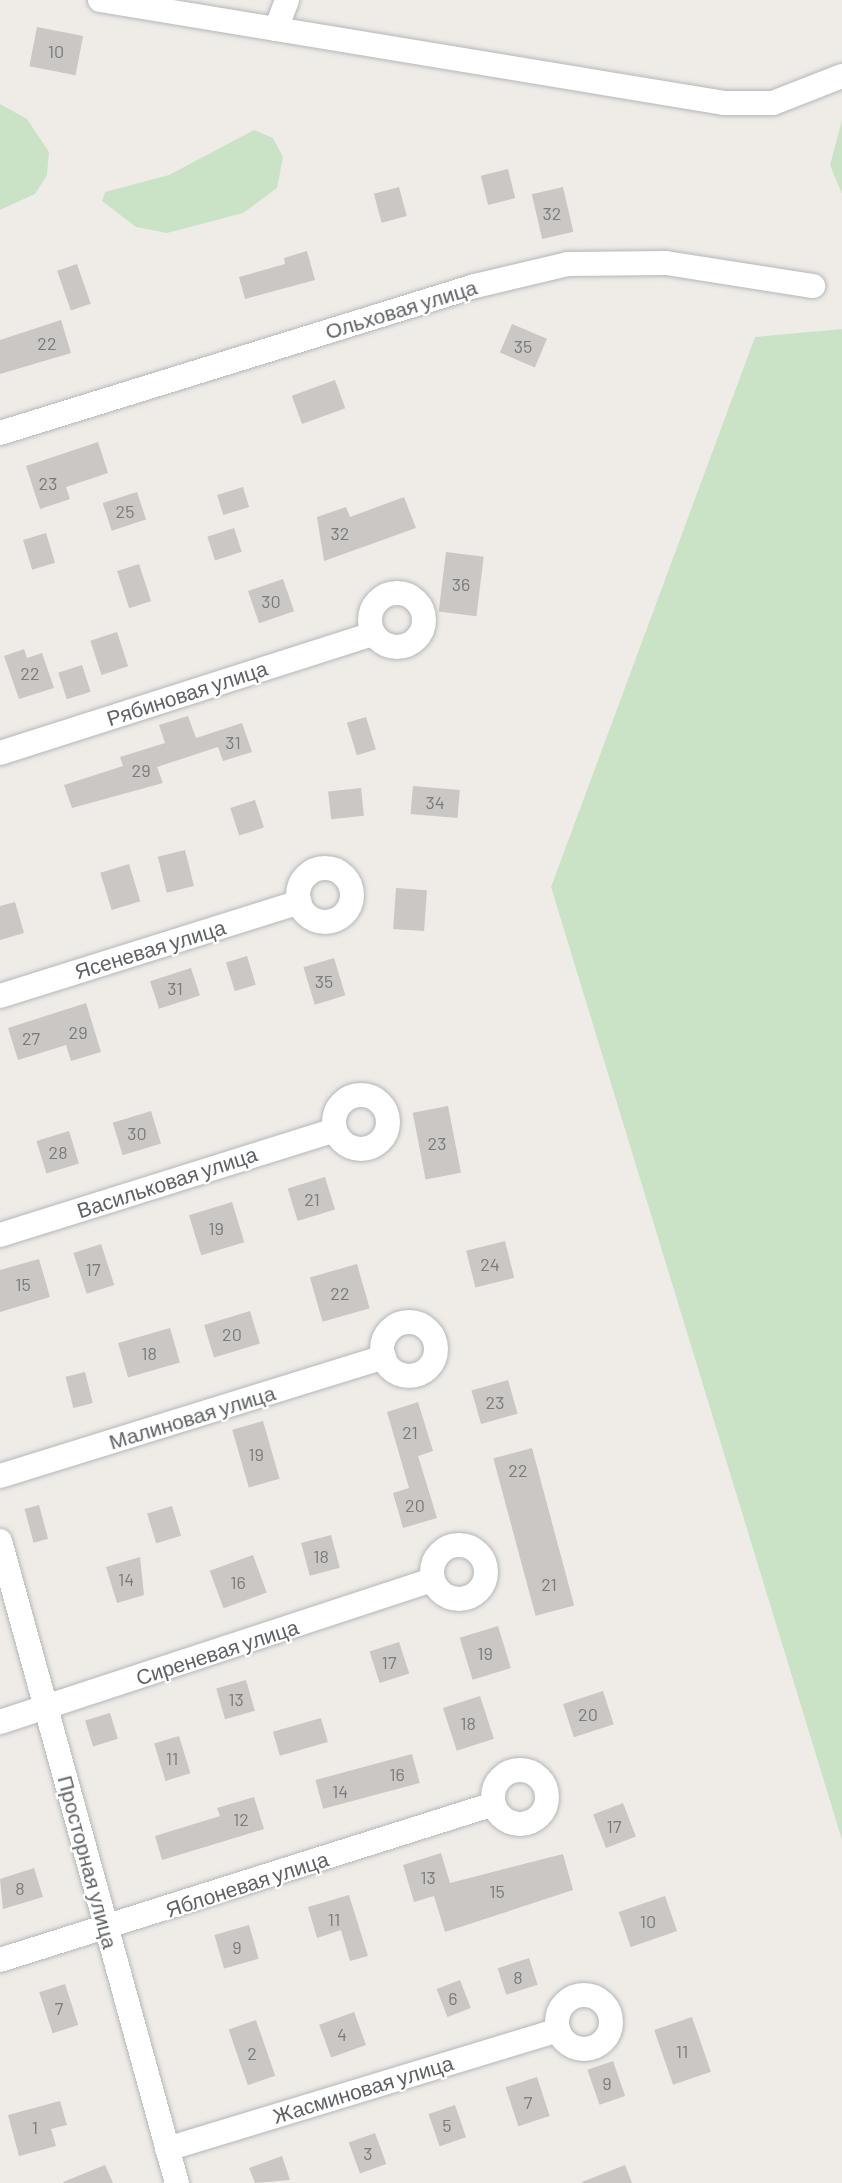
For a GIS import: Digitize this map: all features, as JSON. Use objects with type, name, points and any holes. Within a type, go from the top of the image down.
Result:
[{"type":"street","points":[[100,0],[724,103],[773,103],[842,75]]},
{"type":"street","points":[[276,29],[287,0]]},
{"type":"street","name":"Ольховая улица","points":[[0,433],[475,286],[568,264],[666,262],[813,286]]},
{"type":"street","name":"Рябиновая улица","points":[[0,753],[374,634]]},
{"type":"street","name":"Ясеневая улица","points":[[0,996],[300,902]]},
{"type":"street","name":"Васильковая улица","points":[[0,1235],[335,1130]]},
{"type":"street","name":"Малиновая улица","points":[[0,1476],[384,1357]]},
{"type":"street","name":"Просторная улица","points":[[0,1541],[177,2183]]},
{"type":"street","name":"Сиреневая улица","points":[[0,1722],[433,1580]]},
{"type":"street","name":"Яблоневая улица","points":[[0,1960],[107,1929],[494,1804]]},
{"type":"street","name":"Жасминовая улица","points":[[167,2148],[558,2030]]},
{"type":"green space","points":[[0,104],[27,119],[49,152],[47,175],[35,194],[0,210]]},
{"type":"green space","points":[[842,120],[842,194],[830,165]]},
{"type":"green space","points":[[254,130],[273,138],[283,157],[277,188],[243,213],[167,233],[136,227],[102,201],[105,192],[169,175]]},
{"type":"green space","points":[[842,329],[842,1840],[551,887],[755,337]]},
{"type":"building","points":[[37,27],[83,36],[76,75],[29,66]]},
{"type":"building","points":[[508,169],[515,198],[488,205],[481,176]]},
{"type":"building","points":[[399,187],[407,216],[382,223],[374,194]]},
{"type":"building","points":[[563,187],[573,232],[542,239],[532,194]]},
{"type":"building","points":[[307,251],[315,280],[245,299],[239,277],[285,264],[284,258]]},
{"type":"building","points":[[77,264],[91,304],[71,311],[57,271]]},
{"type":"building","points":[[61,320],[71,353],[0,374],[0,340]]},
{"type":"building","points":[[512,324],[547,339],[535,367],[500,353]]},
{"type":"building","points":[[335,380],[345,408],[302,424],[292,396]]},
{"type":"building","points":[[98,442],[108,473],[66,487],[70,499],[40,509],[26,466]]},
{"type":"building","points":[[243,487],[249,507],[223,515],[217,495]]},
{"type":"building","points":[[137,492],[146,520],[112,531],[103,503]]},
{"type":"building","points":[[404,497],[416,528],[324,561],[317,517],[346,507],[350,517]]},
{"type":"building","points":[[234,528],[242,552],[215,560],[207,537]]},
{"type":"building","points":[[46,533],[55,563],[32,570],[23,540]]},
{"type":"building","points":[[446,552],[484,557],[476,616],[439,612]]},
{"type":"building","points":[[139,564],[151,601],[129,608],[117,571]]},
{"type":"building","points":[[283,579],[294,611],[259,623],[248,591]]},
{"type":"building","points":[[117,632],[128,666],[101,675],[90,641]]},
{"type":"building","points":[[24,649],[27,658],[42,653],[54,688],[19,699],[4,656]]},
{"type":"building","points":[[82,665],[91,692],[67,699],[58,673]]},
{"type":"building","points":[[188,716],[196,738],[242,723],[252,752],[223,761],[218,747],[157,767],[163,783],[72,808],[64,785],[123,766],[120,757],[165,743],[159,725]]},
{"type":"building","points":[[366,717],[376,750],[357,755],[347,723]]},
{"type":"building","points":[[413,786],[460,790],[457,818],[411,814]]},
{"type":"building","points":[[361,788],[364,816],[331,819],[328,791]]},
{"type":"building","points":[[255,800],[264,828],[239,836],[230,808]]},
{"type":"building","points":[[185,850],[194,886],[167,893],[158,857]]},
{"type":"building","points":[[129,864],[140,901],[112,910],[100,873]]},
{"type":"building","points":[[396,888],[427,890],[424,931],[393,929]]},
{"type":"building","points":[[15,902],[24,933],[0,940],[0,906]]},
{"type":"building","points":[[247,956],[256,985],[235,991],[226,962]]},
{"type":"building","points":[[334,958],[345,995],[315,1005],[303,967]]},
{"type":"building","points":[[191,968],[200,996],[159,1009],[150,981]]},
{"type":"building","points":[[86,1003],[101,1052],[71,1061],[66,1045],[18,1060],[8,1028]]},
{"type":"building","points":[[448,1106],[461,1173],[426,1180],[413,1113]]},
{"type":"building","points":[[151,1111],[161,1144],[123,1155],[113,1123]]},
{"type":"building","points":[[69,1131],[79,1164],[46,1173],[36,1141]]},
{"type":"building","points":[[325,1177],[335,1210],[298,1221],[288,1188]]},
{"type":"building","points":[[232,1202],[244,1242],[201,1255],[189,1215]]},
{"type":"building","points":[[505,1241],[514,1278],[475,1288],[466,1251]]},
{"type":"building","points":[[101,1244],[114,1285],[87,1294],[73,1253]]},
{"type":"building","points":[[39,1259],[50,1297],[0,1312],[0,1270]]},
{"type":"building","points":[[357,1264],[370,1308],[323,1322],[310,1278]]},
{"type":"building","points":[[250,1311],[260,1344],[214,1358],[204,1325]]},
{"type":"building","points":[[170,1328],[180,1363],[128,1377],[118,1343]]},
{"type":"building","points":[[85,1372],[93,1403],[73,1408],[66,1377]]},
{"type":"building","points":[[508,1380],[518,1414],[481,1424],[471,1390]]},
{"type":"building","points":[[418,1402],[433,1451],[418,1456],[437,1518],[403,1528],[393,1493],[409,1488],[387,1412]]},
{"type":"building","points":[[263,1421],[280,1479],[249,1487],[232,1430]]},
{"type":"building","points":[[532,1448],[574,1605],[536,1616],[493,1458]]},
{"type":"building","points":[[39,1505],[48,1539],[34,1543],[25,1509]]},
{"type":"building","points":[[172,1506],[181,1536],[156,1543],[147,1514]]},
{"type":"building","points":[[331,1535],[340,1568],[310,1576],[301,1543]]},
{"type":"building","points":[[253,1555],[267,1593],[223,1608],[210,1571]]},
{"type":"building","points":[[140,1557],[144,1595],[117,1603],[106,1567]]},
{"type":"building","points":[[498,1626],[511,1668],[473,1680],[460,1638]]},
{"type":"building","points":[[399,1642],[409,1673],[380,1683],[370,1652]]},
{"type":"building","points":[[246,1680],[255,1711],[225,1719],[216,1689]]},
{"type":"building","points":[[603,1691],[614,1724],[574,1737],[563,1704]]},
{"type":"building","points":[[480,1696],[494,1739],[457,1751],[443,1708]]},
{"type":"building","points":[[110,1713],[118,1739],[93,1746],[85,1721]]},
{"type":"building","points":[[321,1718],[328,1742],[280,1756],[273,1732]]},
{"type":"building","points":[[179,1736],[190,1773],[166,1781],[154,1744]]},
{"type":"building","points":[[412,1754],[420,1783],[323,1809],[315,1780]]},
{"type":"building","points":[[254,1797],[264,1829],[162,1860],[155,1836],[220,1816],[217,1808]]},
{"type":"building","points":[[623,1803],[636,1837],[606,1848],[593,1814]]},
{"type":"building","points":[[441,1853],[450,1883],[563,1854],[573,1890],[445,1932],[434,1896],[414,1902],[403,1865]]},
{"type":"building","points":[[34,1868],[43,1897],[3,1909],[0,1879]]},
{"type":"building","points":[[349,1895],[368,1956],[350,1961],[341,1930],[317,1938],[308,1907]]},
{"type":"building","points":[[665,1896],[677,1931],[631,1947],[619,1912]]},
{"type":"building","points":[[249,1925],[259,1959],[224,1969],[214,1935]]},
{"type":"building","points":[[529,1958],[538,1985],[506,1995],[498,1968]]},
{"type":"building","points":[[460,1980],[471,2008],[447,2017],[437,1989]]},
{"type":"building","points":[[65,1984],[78,2025],[53,2033],[39,1992]]},
{"type":"building","points":[[354,2012],[366,2045],[331,2058],[319,2025]]},
{"type":"building","points":[[692,2017],[711,2072],[673,2085],[654,2030]]},
{"type":"building","points":[[256,2020],[275,2076],[248,2085],[229,2029]]},
{"type":"building","points":[[613,2061],[625,2096],[600,2105],[587,2070]]},
{"type":"building","points":[[537,2077],[550,2116],[518,2126],[506,2087]]},
{"type":"building","points":[[60,2101],[67,2125],[51,2129],[56,2146],[19,2156],[8,2115]]},
{"type":"building","points":[[455,2105],[466,2137],[440,2146],[429,2114]]},
{"type":"building","points":[[375,2133],[386,2164],[360,2174],[349,2143]]},
{"type":"building","points":[[282,2156],[290,2180],[255,2183],[249,2168]]},
{"type":"building","points":[[105,2165],[113,2183],[63,2182]]},
{"type":"building","points":[[625,2165],[632,2183],[582,2183],[582,2182]]}]
